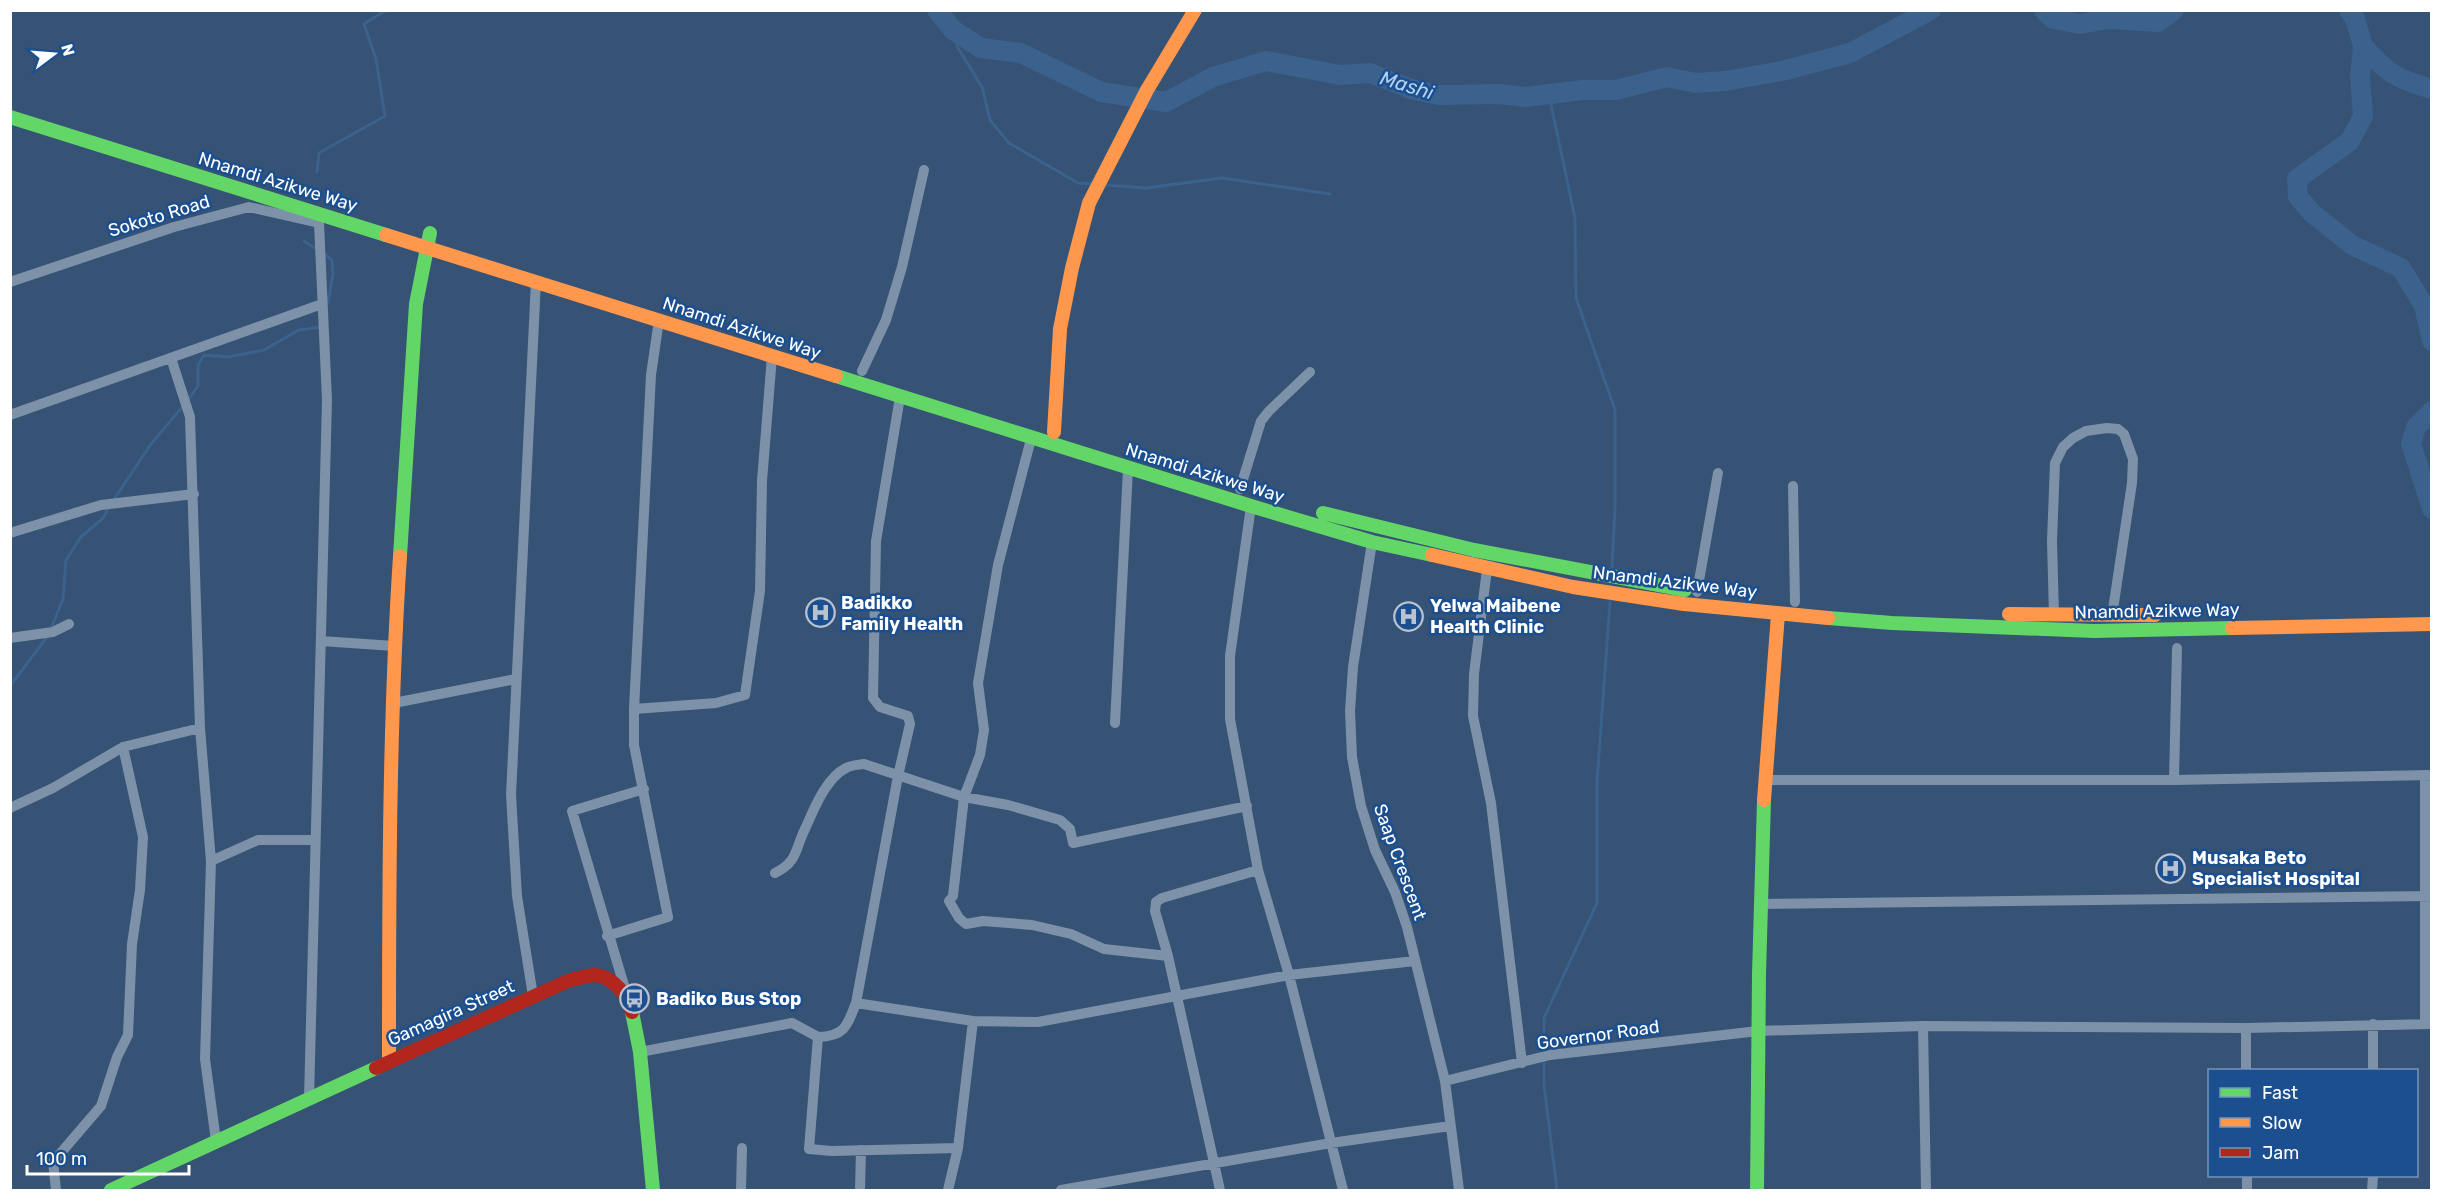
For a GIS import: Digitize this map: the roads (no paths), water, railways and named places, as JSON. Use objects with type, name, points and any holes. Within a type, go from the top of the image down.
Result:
[{"type":"main road","points":[[1054,432],[1060,329],[1072,268],[1089,202],[1148,90],[1195,11]]},
{"type":"main road","name":"Nnamdi Azikwe Way","points":[[10,117],[536,281],[1031,439],[1372,542],[1573,587],[1684,604],[1779,607],[1795,602],[1915,610],[2054,615],[2169,615]]},
{"type":"main road","points":[[389,1061],[389,819],[394,646],[416,304],[430,233]]},
{"type":"main road","name":"Nnamdi Azikwe Way","points":[[624,295],[1240,489],[1349,520],[1474,550],[1577,571],[1779,607],[1892,623],[2094,631],[2432,624]]},
{"type":"main road","points":[[1757,1191],[1760,904],[1764,780],[1779,607]]},
{"type":"main road","name":"Nnamdi Azikwe Way","points":[[2226,614],[2432,610]]},
{"type":"main road","name":"Gamagira Street","points":[[111,1191],[534,996],[570,980],[596,975],[605,977],[616,985],[630,1004],[640,1052],[653,1191]]},
{"type":"street","points":[[862,371],[886,320],[902,267],[924,170]]},
{"type":"street","name":"Sokoto Road","points":[[10,282],[174,227],[249,207],[319,223],[322,304]]},
{"type":"street","points":[[534,996],[517,896],[511,795],[536,281]]},
{"type":"street","points":[[10,415],[322,304],[327,400],[309,1099]]},
{"type":"street","points":[[608,936],[668,917],[645,789],[634,745],[651,375],[659,320]]},
{"type":"street","points":[[634,709],[716,703],[746,695],[760,591],[762,481],[772,356]]},
{"type":"street","points":[[171,358],[189,406],[201,728],[211,861],[205,1059],[216,1141]]},
{"type":"street","points":[[1240,489],[1261,421],[1310,372]]},
{"type":"street","points":[[640,1052],[792,1023],[819,1037],[835,1037],[844,1029],[856,1003],[910,719],[908,716],[880,707],[873,698],[876,541],[900,397]]},
{"type":"street","points":[[2054,615],[2052,541],[2055,463],[2063,447],[2073,438],[2086,431],[2108,428],[2118,429],[2124,434],[2133,459],[2132,483],[2112,616]]},
{"type":"street","points":[[1031,439],[998,565],[978,683],[984,730],[980,755],[964,797],[953,896],[949,901],[959,918],[966,924],[983,921],[1032,925],[1071,934],[1104,949],[1168,956]]},
{"type":"street","points":[[1115,723],[1128,469]]},
{"type":"street","points":[[1697,592],[1718,473]]},
{"type":"street","points":[[1793,486],[1795,602]]},
{"type":"street","points":[[10,533],[101,505],[194,494]]},
{"type":"street","points":[[1251,506],[1230,656],[1230,719],[1258,870],[1289,975],[1344,1191]]},
{"type":"street","name":"Saap Crescent","points":[[1372,542],[1353,667],[1350,711],[1352,757],[1361,806],[1375,850],[1395,892],[1407,927],[1444,1081],[1459,1191]]},
{"type":"street","points":[[1487,568],[1474,674],[1473,716],[1491,803],[1522,1064]]},
{"type":"street","points":[[14,637],[53,632],[69,624]]},
{"type":"street","points":[[321,642],[394,646]]},
{"type":"street","points":[[2174,780],[2177,648]]},
{"type":"street","points":[[394,702],[516,679]]},
{"type":"street","points":[[13,807],[53,788],[123,747],[201,728]]},
{"type":"street","points":[[56,1191],[53,1162],[101,1106],[117,1057],[128,1035],[132,944],[140,890],[142,837],[123,747]]},
{"type":"street","points":[[775,873],[782,870],[797,854],[804,831],[832,778],[847,767],[864,764],[964,797],[1008,805],[1059,820],[1070,829],[1073,843],[1247,806]]},
{"type":"street","points":[[1764,780],[2174,780],[2428,775],[2428,1024]]},
{"type":"street","points":[[630,1004],[572,811],[645,789]]},
{"type":"street","points":[[211,861],[258,840],[315,840]]},
{"type":"street","points":[[1220,1191],[1175,996],[1168,956],[1155,911],[1156,902],[1258,870]]},
{"type":"street","points":[[1760,904],[2429,896]]},
{"type":"street","points":[[856,1003],[973,1021],[1038,1022],[1289,975],[1415,961]]},
{"type":"street","points":[[948,1191],[958,1148],[973,1021]]},
{"type":"street","points":[[2373,1024],[2373,1069]]},
{"type":"street","name":"Governor Road","points":[[1444,1081],[1522,1064],[1550,1055],[1758,1031],[1923,1026],[2246,1028],[2428,1024]]},
{"type":"street","points":[[1923,1026],[1926,1191]]},
{"type":"street","points":[[2246,1028],[2246,1069]]},
{"type":"street","points":[[819,1037],[809,1149],[958,1148]]},
{"type":"street","points":[[1061,1191],[1331,1143],[1450,1126]]},
{"type":"street","points":[[741,1191],[742,1148]]},
{"type":"street","points":[[860,1191],[861,1150]]},
{"type":"waterway","points":[[317,172],[319,153],[385,116],[376,59],[364,24],[383,12],[393,10]]},
{"type":"waterway","name":"Mashi","points":[[937,10],[953,30],[981,48],[1021,53],[1101,92],[1166,102],[1213,77],[1266,61],[1340,75],[1370,73],[1411,89],[1438,95],[1499,94],[1526,97],[1583,90],[1616,90],[1667,77],[1696,83],[1725,81],[1782,71],[1850,53],[1931,10]]},
{"type":"waterway","name":"Mashi","points":[[2044,10],[2053,19],[2080,24],[2108,19],[2158,22],[2174,10]]},
{"type":"waterway","points":[[2349,10],[2355,19],[2363,46],[2360,77],[2363,116],[2350,141],[2297,179],[2298,197],[2312,213],[2352,245],[2401,268],[2424,306],[2432,341]]},
{"type":"waterway","points":[[953,30],[958,48],[982,87],[990,120],[1009,143],[1078,183],[1094,184]]},
{"type":"waterway","points":[[2363,46],[2393,74],[2432,89]]},
{"type":"waterway","points":[[1549,95],[1575,218],[1576,298],[1615,410],[1615,509],[1612,568]]},
{"type":"waterway","points":[[1106,185],[1146,188],[1222,178],[1330,194]]},
{"type":"waterway","points":[[304,241],[318,250]]},
{"type":"waterway","points":[[323,253],[332,260],[333,274],[328,302]]},
{"type":"waterway","points":[[188,400],[198,386],[198,365],[204,355],[228,357],[264,350],[299,330],[322,327]]},
{"type":"waterway","points":[[113,501],[151,444],[184,405]]},
{"type":"waterway","points":[[2432,411],[2416,427],[2411,444],[2432,509]]},
{"type":"waterway","points":[[50,631],[63,599],[66,560],[81,537],[103,518],[110,506]]},
{"type":"waterway","points":[[1557,1190],[1544,1085],[1544,1018],[1597,903],[1597,782],[1610,602]]},
{"type":"waterway","points":[[10,686],[47,637]]},
{"type":"place","name":"Badikko Family Health","points":[[820,613]]},
{"type":"place","name":"Yelwa Maibene Health Clinic","points":[[1409,616]]},
{"type":"place","name":"Musaka Beto Specialist Hospital","points":[[2171,868]]},
{"type":"place","name":"Badiko Bus Stop","points":[[635,999]]}]
